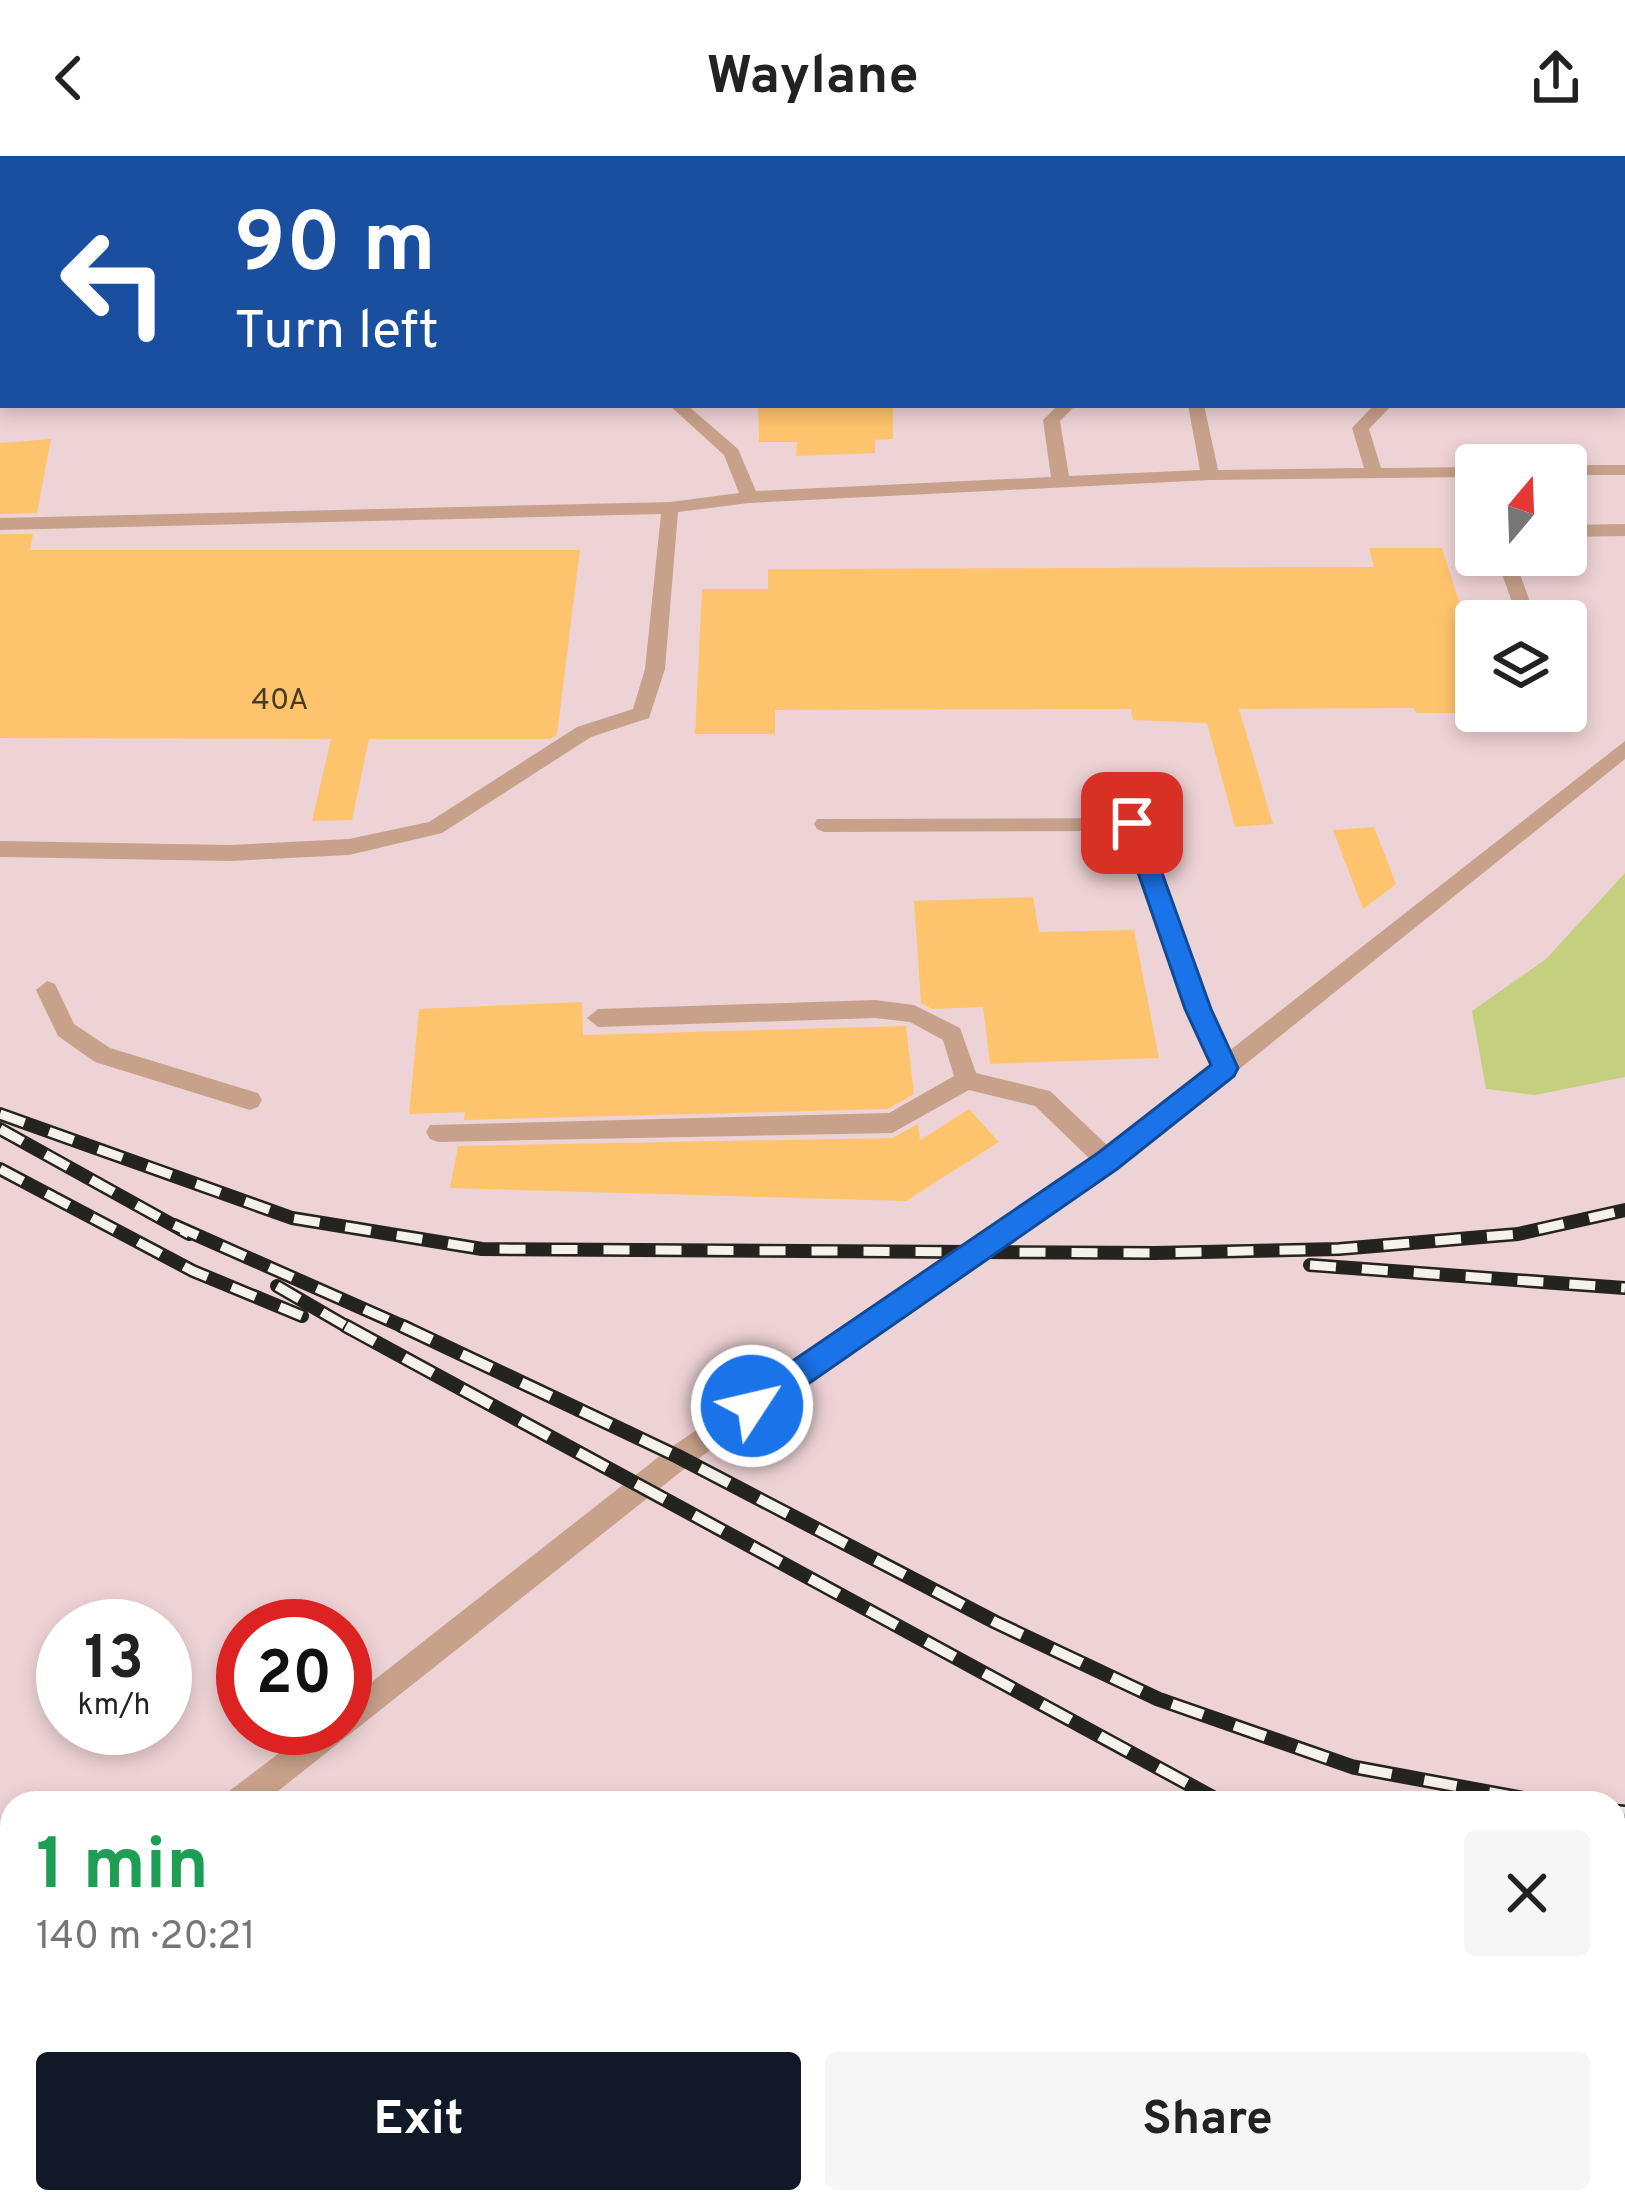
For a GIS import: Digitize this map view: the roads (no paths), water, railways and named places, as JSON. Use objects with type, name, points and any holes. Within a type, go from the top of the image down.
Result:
[{"type":"lane","points":[[680,408],[732,453],[749,497]]},
{"type":"lane","points":[[1061,482],[1051,420],[1065,408]]},
{"type":"lane","points":[[1197,408],[1210,476]]},
{"type":"lane","points":[[1374,473],[1360,428],[1381,408]]},
{"type":"lane","points":[[1587,470],[1625,470]]},
{"type":"lane","points":[[0,524],[670,508],[749,497],[1061,482],[1455,472]]},
{"type":"lane","points":[[0,849],[280,852],[349,847],[435,828],[584,732],[642,713],[655,668],[670,508]]},
{"type":"lane","points":[[1587,531],[1625,530]]},
{"type":"lane","points":[[372,1700],[679,1457],[1108,1161],[1625,748]]},
{"type":"lane","points":[[824,824],[1132,823],[1198,1009],[1225,1068]]},
{"type":"lane","points":[[47,990],[66,1030],[103,1055],[250,1100]]},
{"type":"lane","points":[[598,1018],[875,1010],[914,1014],[952,1034],[967,1079]]},
{"type":"lane","points":[[438,1132],[892,1123],[967,1079],[1042,1098],[1108,1161]]},
{"type":"lane","points":[[255,1791],[301,1755]]},
{"type":"railway","points":[[0,1114],[292,1218],[482,1249],[1155,1253],[1339,1249],[1518,1234],[1625,1210]]},
{"type":"railway","points":[[0,1129],[189,1234]]},
{"type":"railway","points":[[0,1169],[193,1271],[302,1316]]},
{"type":"railway","points":[[174,1225],[409,1329]]},
{"type":"railway","points":[[1310,1265],[1625,1288]]},
{"type":"railway","points":[[277,1286],[351,1329]]},
{"type":"railway","points":[[346,1326],[1201,1791]]},
{"type":"railway","points":[[402,1326],[677,1456],[995,1622],[1158,1699],[1353,1767],[1483,1791]]}]
